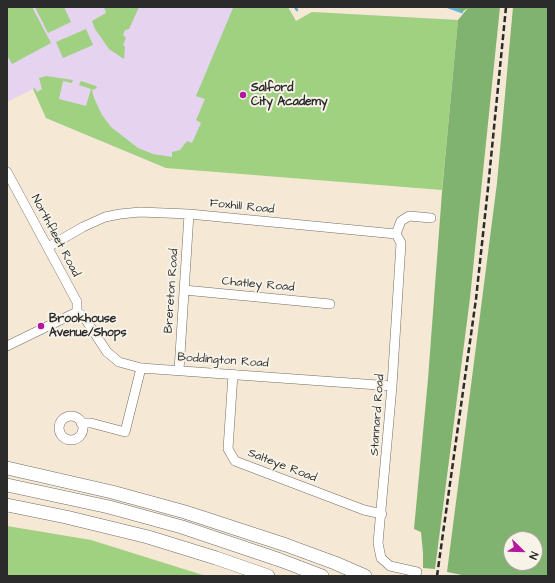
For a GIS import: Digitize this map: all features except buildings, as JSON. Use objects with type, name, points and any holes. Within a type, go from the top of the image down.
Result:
[{"type":"highway","points":[[7,468],[112,492],[185,512],[286,545],[365,576]]},
{"type":"highway","points":[[7,485],[109,507],[182,528],[280,560],[322,576]]},
{"type":"highway","points":[[7,505],[66,517],[148,537],[268,576]]},
{"type":"street","name":"Northfleet Road","points":[[7,172],[76,302],[77,312]]},
{"type":"street","name":"Foxhill Road","points":[[48,247],[105,217],[140,212],[189,214],[396,234]]},
{"type":"street","name":"Brereton Road","points":[[179,370],[189,214]]},
{"type":"street","points":[[396,234],[401,221],[409,216],[431,218]]},
{"type":"street","name":"Stannard Road","points":[[396,234],[400,243],[392,386],[382,514],[378,543],[381,558],[390,566],[417,572]]},
{"type":"street","name":"Chatley Road","points":[[184,290],[330,304]]},
{"type":"street","points":[[7,346],[77,312]]},
{"type":"street","name":"Boddington Road","points":[[77,312],[84,317],[107,352],[119,362],[141,368],[392,386]]},
{"type":"street","points":[[81,423],[91,423],[125,432],[141,368]]},
{"type":"street","name":"Salteye Road","points":[[233,374],[228,449],[235,461],[364,510],[382,514]]},
{"type":"shaded area","name":"Salford City Academy","points":[[7,7],[288,7],[296,21],[312,12],[458,20],[166,168],[46,118],[33,89],[7,102]]},
{"type":"green space","points":[[7,7],[32,7],[51,43],[12,64],[7,55]]},
{"type":"green space","points":[[35,7],[64,7],[71,22],[48,33]]},
{"type":"green space","points":[[104,7],[139,7],[129,29],[125,30],[123,35],[126,38],[123,45],[125,47],[124,59],[109,49],[95,29],[92,21],[106,13]]},
{"type":"green space","name":"Salford City Academy","points":[[231,7],[288,7],[296,21],[312,12],[458,20],[442,190],[166,168],[46,118],[33,89],[35,88],[37,92],[42,89],[39,78],[46,76],[73,80],[72,83],[63,81],[59,99],[86,106],[91,89],[79,85],[81,81],[96,86],[97,88],[92,90],[94,98],[102,115],[111,127],[138,148],[153,154],[172,157],[172,152],[180,150],[187,141],[192,143],[201,123],[196,120],[205,99],[196,96],[233,8]]},
{"type":"green space","points":[[448,7],[500,7],[470,298],[435,569],[423,568],[421,532],[414,529],[458,20],[468,8],[462,12]]},
{"type":"green space","points":[[513,7],[548,7],[548,576],[467,576],[447,572],[497,183]]},
{"type":"green space","points":[[86,29],[93,45],[63,58],[56,42]]},
{"type":"green space","points":[[7,526],[91,540],[206,576],[7,576]]},
{"type":"waterway","points":[[448,7],[462,12]]},
{"type":"railway","points":[[437,576],[476,299],[506,7]]},
{"type":"place","name":"Salford City Academy","points":[[243,95]]},
{"type":"place","name":"Brookhouse Avenue/Shops","points":[[41,326]]}]
